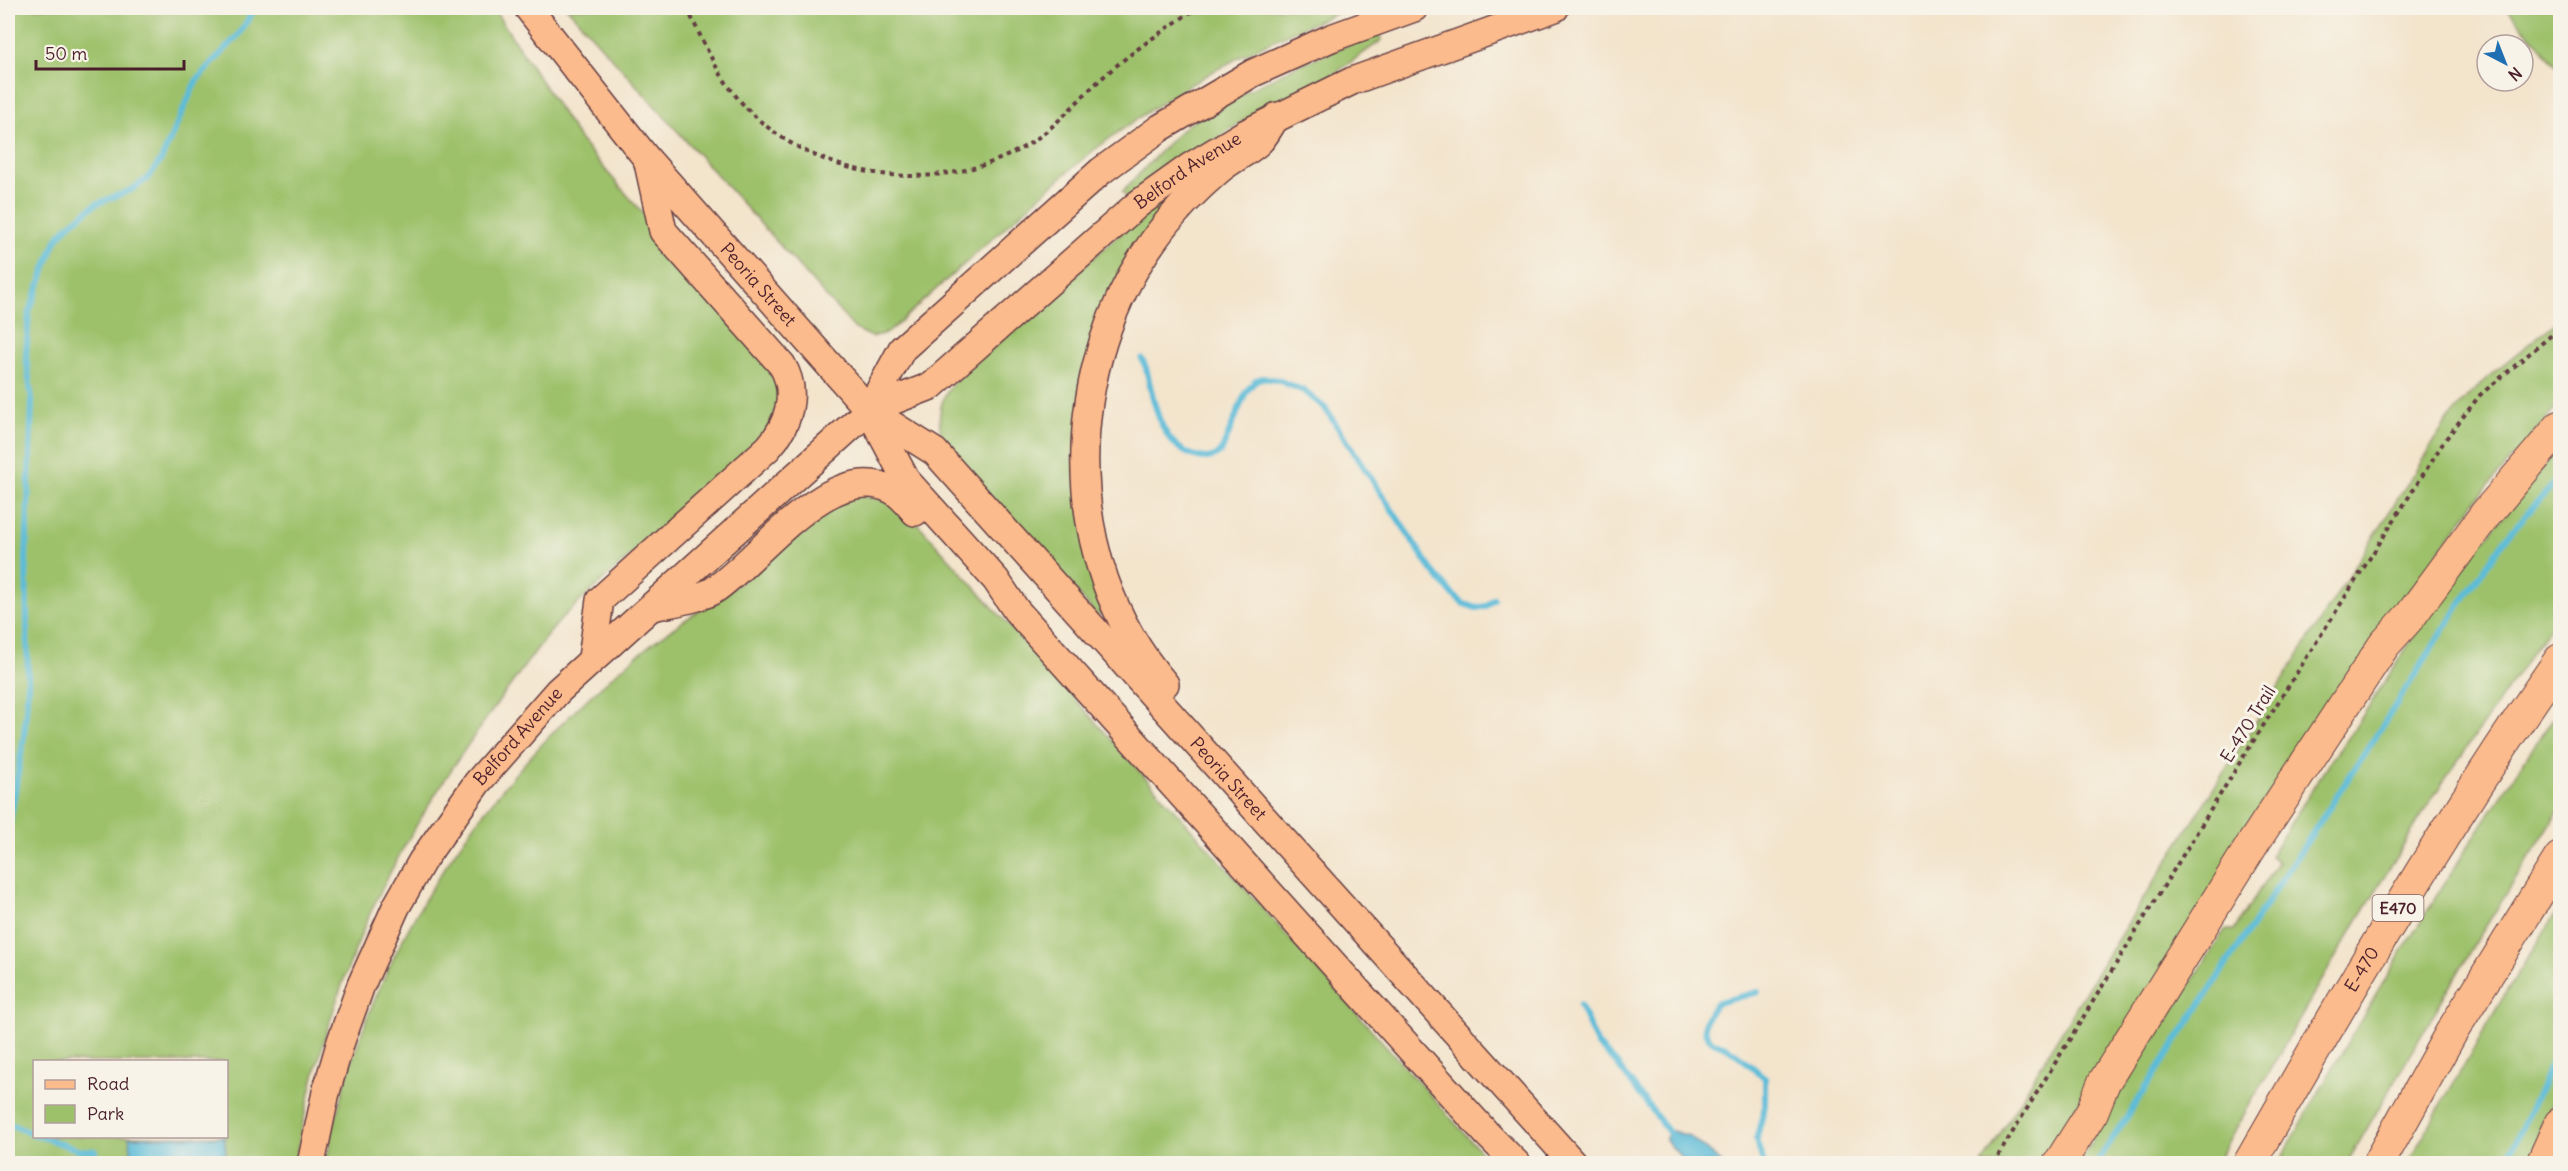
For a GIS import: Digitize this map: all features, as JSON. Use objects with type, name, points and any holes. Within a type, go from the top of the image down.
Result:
[{"type":"highway","points":[[2060,1164],[2092,1112],[2104,1083],[2252,844],[2384,645],[2411,615],[2486,515],[2560,427]]},
{"type":"highway","name":"E-470","points":[[2249,1164],[2392,918],[2488,765],[2560,660]]},
{"type":"highway","points":[[2378,1164],[2451,1033],[2560,858]]},
{"type":"highway","points":[[2542,1164],[2560,1124]]},
{"type":"highway","points":[[2557,1164],[2560,1157]]},
{"type":"main road","name":"Peoria Street","points":[[528,8],[647,159],[869,410],[906,480],[996,580],[1016,610],[1487,1134],[1517,1164]]},
{"type":"main road","name":"Belford Avenue","points":[[311,1164],[326,1092],[341,1041],[361,985],[396,907],[422,861],[477,783],[541,709],[592,658],[869,410],[902,349],[1113,161],[1178,117],[1253,73],[1331,38],[1414,8]]},
{"type":"main road","name":"Belford Avenue","points":[[869,410],[931,386],[1137,204],[1191,166],[1277,116],[1352,81],[1555,8]]},
{"type":"main road","points":[[1252,806],[1240,770],[1155,672],[1119,616],[1103,576],[1095,547],[1088,510],[1084,452],[1088,410],[1102,346],[1116,306],[1140,261],[1180,207],[1220,169],[1259,142],[1277,116]]},
{"type":"main road","points":[[592,658],[600,600],[768,448],[779,434],[790,403],[789,381],[782,365],[663,231],[647,159]]},
{"type":"main road","name":"Peoria Street","points":[[869,410],[935,452],[1574,1164]]},
{"type":"main road","points":[[647,609],[712,592],[816,501],[839,488],[861,483],[886,487],[898,494],[983,590],[1016,610]]},
{"type":"path","points":[[687,8],[710,57],[728,85],[759,120],[788,141],[803,151],[846,166],[883,174],[924,177],[979,166],[1022,148],[1059,122],[1112,69],[1197,8]]},
{"type":"path","name":"E-470 Trail","points":[[1994,1164],[2211,808],[2445,440],[2480,395],[2560,328]]},
{"type":"green space","points":[[8,8],[493,8],[580,140],[761,351],[781,394],[767,432],[564,616],[546,637],[450,772],[406,842],[369,916],[345,976],[316,1069],[295,1163],[8,1163]]},
{"type":"green space","points":[[567,8],[1351,8],[1283,36],[1218,69],[1126,126],[1064,175],[889,332],[872,337],[855,329]]},
{"type":"green space","points":[[2506,8],[2560,8],[2560,69],[2535,41],[2535,33],[2528,33]]},
{"type":"green space","points":[[1378,33],[1382,40],[1328,78],[1246,119],[1127,198],[1122,192],[1187,125],[1216,107],[1296,66]]},
{"type":"green space","points":[[1164,200],[1167,204],[1090,352],[1105,611],[1099,615],[945,445],[940,429],[941,406],[952,384],[1120,234]]},
{"type":"green space","points":[[2560,319],[2560,403],[2478,498],[2391,617],[2040,1163],[1982,1164],[2107,956],[2446,423],[2485,380]]},
{"type":"green space","points":[[2560,446],[2560,612],[2433,797],[2333,961],[2216,1163],[2080,1164],[2099,1126],[2225,930],[2234,930],[2278,861],[2270,856],[2429,613]]},
{"type":"green space","points":[[852,493],[901,505],[1491,1163],[326,1164],[344,1086],[370,1012],[402,942],[440,875],[484,812],[534,752],[590,697],[650,645],[751,575],[821,510]]},
{"type":"green space","points":[[2560,708],[2560,809],[2474,945],[2347,1163],[2279,1163],[2414,932]]},
{"type":"green space","points":[[2560,907],[2560,1085],[2538,1133],[2542,1135],[2533,1163],[2407,1164],[2508,989]]},
{"type":"water","points":[[1672,1131],[1689,1136],[1722,1163],[1686,1163],[1666,1140]]},
{"type":"water","points":[[129,1138],[224,1138],[226,1152],[216,1163],[133,1163]]},
{"type":"waterway","points":[[8,833],[24,736],[28,685],[26,559],[32,401],[26,356],[29,312],[56,240],[68,226],[96,204],[131,190],[147,179],[161,160],[196,81],[240,33],[255,8]]},
{"type":"waterway","points":[[1142,359],[1155,407],[1165,432],[1183,450],[1199,457],[1211,457],[1221,452],[1246,392],[1256,380],[1262,378],[1278,380],[1304,391],[1325,408],[1431,569],[1452,594],[1464,604],[1476,608],[1486,606],[1494,599]]},
{"type":"waterway","points":[[2096,1164],[2470,589],[2509,534],[2560,477]]},
{"type":"waterway","points":[[1758,992],[1716,1003],[1707,1017],[1705,1031],[1711,1040],[1728,1048],[1765,1078],[1765,1106],[1756,1140],[1764,1164]]},
{"type":"waterway","points":[[1580,1005],[1597,1044],[1616,1063],[1674,1139]]},
{"type":"waterway","points":[[2505,1164],[2560,1045]]},
{"type":"waterway","points":[[8,1123],[33,1135]]},
{"type":"waterway","points":[[45,1138],[79,1150],[96,1151]]}]
